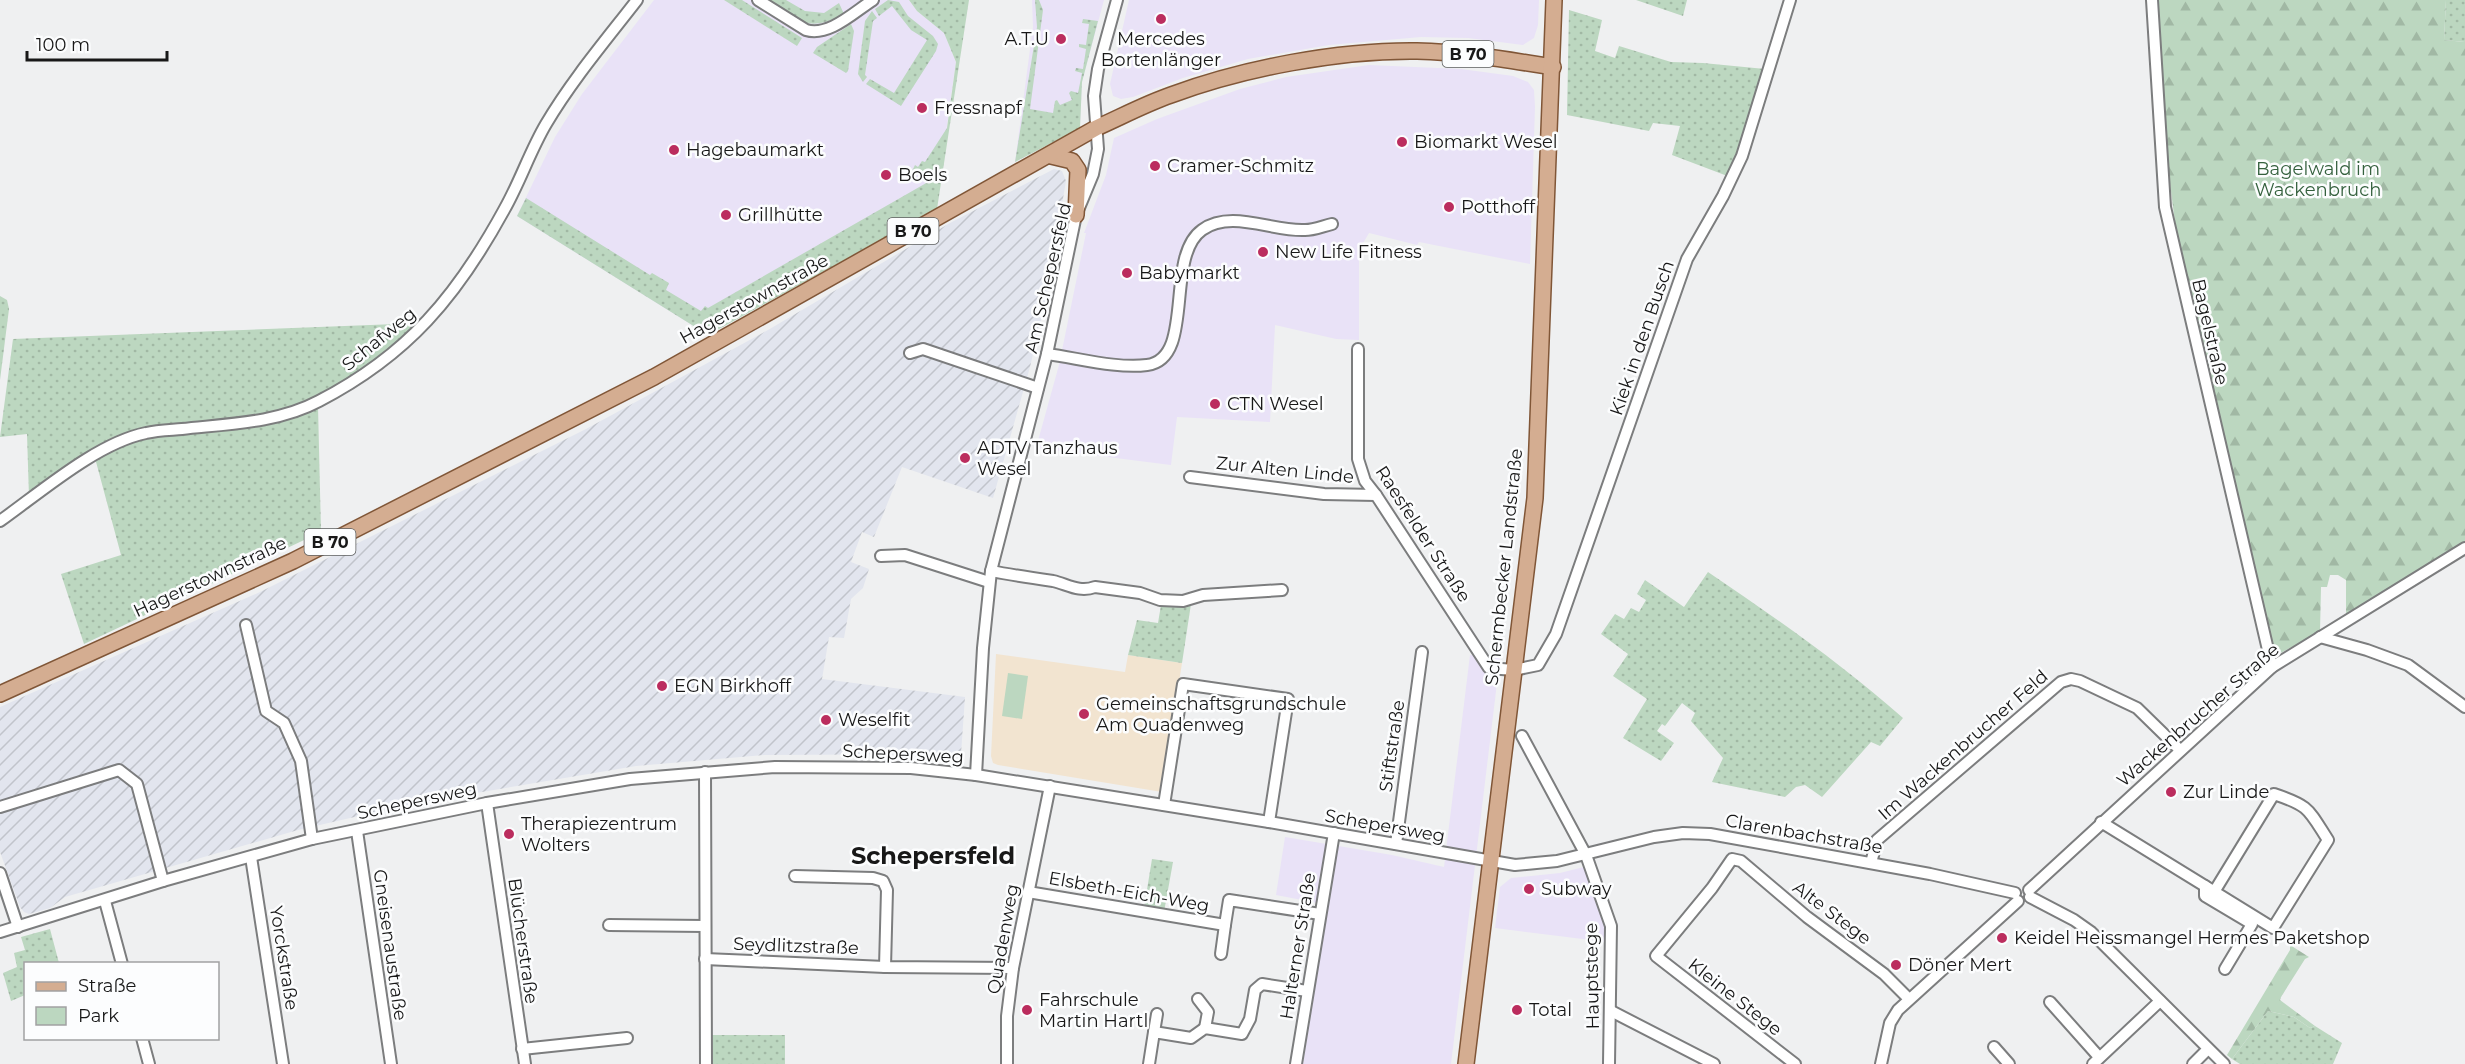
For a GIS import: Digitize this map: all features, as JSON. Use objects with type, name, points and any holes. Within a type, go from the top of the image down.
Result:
[{"type":"main road","name":"Schermbecker Landstraße","points":[[1466,1064],[1534,498],[1554,0]]},
{"type":"main road","name":"Hagerstownstraße","points":[[0,694],[293,561],[654,377],[977,194],[1051,156],[1096,129],[1170,95],[1227,77],[1312,59],[1383,52],[1417,51],[1461,54],[1553,67]]},
{"type":"main road","points":[[1051,156],[1072,161],[1078,170],[1076,215]]},
{"type":"street","name":"Schafweg","points":[[0,521],[117,442],[147,432],[275,417],[317,403],[390,356],[420,331],[453,292],[505,209],[546,124],[637,0]]},
{"type":"street","points":[[758,0],[806,30],[814,32],[828,29],[873,0]]},
{"type":"street","name":"Kiek in den Busch","points":[[1514,670],[1538,665],[1556,633],[1687,259],[1723,196],[1742,156],[1790,0]]},
{"type":"street","name":"Bagelstraße","points":[[2152,0],[2165,207],[2272,667]]},
{"type":"street","name":"Am Schepersfeld","points":[[976,775],[990,577],[1047,354],[1076,215],[1093,174],[1098,149],[1094,96],[1098,69],[1115,2]]},
{"type":"street","points":[[1047,354],[1133,366],[1159,362],[1168,354],[1173,339],[1184,256],[1191,240],[1202,229],[1216,224],[1241,222],[1305,230],[1332,224]]},
{"type":"street","points":[[910,353],[923,349],[1038,388]]},
{"type":"street","name":"Raesfelder Straße","points":[[1358,349],[1358,459],[1365,481],[1489,668],[1514,670]]},
{"type":"street","name":"Zur Alten Linde","points":[[1190,477],[1324,494],[1376,495]]},
{"type":"street","name":"Wackenbrucher Straße","points":[[2030,894],[2101,822],[2272,667],[2465,548]]},
{"type":"street","points":[[881,556],[905,555],[990,577],[1059,582],[1070,587],[1088,589],[1095,587],[1140,593],[1160,600],[1183,601],[1203,595],[1282,590]]},
{"type":"street","points":[[246,625],[266,711],[284,723],[301,761],[312,839]]},
{"type":"street","points":[[2320,637],[2367,650],[2408,665],[2465,707]]},
{"type":"street","name":"Stiftstraße","points":[[1396,844],[1422,652]]},
{"type":"street","name":"Im Wackenbrucher Feld","points":[[1871,863],[1877,840],[2061,682],[2071,679],[2080,681],[2137,708],[2180,750]]},
{"type":"street","points":[[1164,805],[1183,684],[1288,699],[1269,822]]},
{"type":"street","points":[[1522,736],[1586,855]]},
{"type":"street","name":"Schepersweg","points":[[0,932],[105,901],[163,880],[312,839],[486,803],[630,779],[775,767],[891,768],[976,775],[1269,822],[1491,862]]},
{"type":"street","points":[[0,807],[119,770],[137,784],[163,880]]},
{"type":"street","points":[[705,772],[706,1064]]},
{"type":"street","name":"Quadenweg","points":[[1007,1064],[1007,1016],[1012,968],[1050,786]]},
{"type":"street","points":[[2101,822],[2210,889],[2273,928],[2328,840],[2309,810],[2301,804],[2274,794],[2210,889],[2205,896],[2252,924],[2225,969]]},
{"type":"street","name":"Blücherstraße","points":[[486,803],[525,1064]]},
{"type":"street","name":"Gneisenaustraße","points":[[357,831],[391,1064]]},
{"type":"street","name":"Halterner Straße","points":[[1296,1064],[1334,833]]},
{"type":"street","name":"Clarenbachstraße","points":[[1491,862],[1515,865],[1541,863],[1586,855],[1654,837],[1683,833],[1710,834],[1756,840],[1962,880],[2017,897],[2020,887],[2030,894]]},
{"type":"street","name":"Hauptstege","points":[[1586,855],[1611,926],[1609,1064]]},
{"type":"street","name":"Yorckstraße","points":[[251,857],[283,1064]]},
{"type":"street","name":"Kleine Stege","points":[[1732,859],[1712,888],[1656,956],[1795,1064]]},
{"type":"street","name":"Alte Stege","points":[[1732,859],[1741,861],[1807,917],[1884,974],[1909,999]]},
{"type":"street","points":[[0,873],[18,927]]},
{"type":"street","name":"Seydlitzstraße","points":[[795,876],[883,880],[887,890],[885,967]]},
{"type":"street","name":"Elsbeth-Eich-Weg","points":[[1028,892],[1226,925]]},
{"type":"street","points":[[2030,894],[2091,932],[2224,1064]]},
{"type":"street","points":[[1881,1064],[1890,1023],[1898,1010],[2017,897]]},
{"type":"street","name":"Elsbeth-Eich-Weg","points":[[1221,954],[1229,900],[1320,914]]},
{"type":"street","points":[[105,901],[122,962]]},
{"type":"street","points":[[609,925],[705,926]]},
{"type":"street","name":"Seydlitzstraße","points":[[705,959],[885,967],[1012,968]]},
{"type":"street","points":[[1205,1028],[1242,1034],[1250,1019],[1255,990],[1262,984],[1307,991]]},
{"type":"street","points":[[1154,1032],[1191,1038],[1205,1028],[1208,1012],[1198,999]]},
{"type":"street","points":[[2050,1002],[2096,1061],[2160,1001]]},
{"type":"street","points":[[1611,1011],[1670,1039],[1714,1064]]},
{"type":"street","points":[[1149,1064],[1157,1014]]},
{"type":"street","points":[[522,1049],[627,1038]]},
{"type":"street","points":[[143,1040],[149,1064]]},
{"type":"street","points":[[1994,1047],[2008,1064]]},
{"type":"street","points":[[2193,1064],[2208,1049]]},
{"type":"shaded area","points":[[654,0],[909,0],[917,11],[944,33],[956,62],[936,203],[708,335],[517,216],[555,137],[582,94]]},
{"type":"shaded area","points":[[1032,0],[1104,0],[1082,82],[1080,125],[1015,162],[1033,27]]},
{"type":"shaded area","points":[[1129,0],[1539,0],[1538,25],[1534,38],[1523,45],[1468,38],[1421,37],[1329,45],[1248,59],[1121,99],[1113,96],[1110,84]]},
{"type":"shaded area","points":[[1369,65],[1461,69],[1513,76],[1528,82],[1534,90],[1535,107],[1530,264],[1419,242],[1417,245],[1369,233],[1359,250],[1359,340],[1336,339],[1275,325],[1270,422],[1177,417],[1171,465],[1036,448],[1059,365],[1086,233],[1084,233],[1106,175],[1114,138],[1157,119],[1240,89],[1286,77]]},
{"type":"shaded area","points":[[1054,169],[1062,171],[1066,181],[1046,298],[1030,367],[993,498],[902,467],[874,537],[862,532],[851,562],[869,569],[863,588],[851,599],[844,638],[829,637],[822,679],[965,697],[961,754],[764,755],[636,766],[411,804],[298,830],[65,897],[50,908],[29,914],[20,907],[0,852],[0,707],[260,592],[586,429],[768,330],[950,223]]},
{"type":"shaded area","name":"Gemeinschaftsgrundschule Am Quadenweg","points":[[996,654],[1125,672],[1128,655],[1182,663],[1162,792],[993,763],[991,756]]},
{"type":"shaded area","points":[[1470,655],[1500,658],[1451,1064],[1303,1064],[1328,905],[1276,895],[1285,837],[1392,855],[1444,867]]},
{"type":"shaded area","points":[[1587,868],[1607,925],[1607,942],[1495,928],[1500,887],[1511,878],[1560,873]]},
{"type":"green space","points":[[724,0],[742,0],[802,38],[797,46]]},
{"type":"green space","points":[[766,0],[786,0],[805,11],[824,13],[839,3],[844,14],[831,20],[811,24],[795,18]]},
{"type":"green space","points":[[888,0],[899,2],[908,16],[933,36],[938,44],[936,51],[901,106],[866,84],[870,79],[894,93],[927,40],[911,30],[892,6],[879,16],[875,9]]},
{"type":"green space","points":[[909,0],[969,0],[937,209],[708,335],[517,216],[526,198],[650,275],[652,273],[669,283],[666,290],[701,311],[705,306],[708,308],[928,182],[923,173],[918,174],[912,171],[915,165],[918,167],[922,161],[925,162],[947,128],[956,62],[944,33],[917,11]]},
{"type":"green space","points":[[1035,0],[1039,0],[1043,10],[1030,109],[1053,113],[1055,101],[1057,100],[1060,105],[1072,100],[1069,93],[1071,91],[1078,93],[1082,73],[1075,71],[1076,68],[1083,69],[1086,49],[1079,47],[1079,44],[1086,45],[1089,24],[1082,23],[1083,19],[1098,21],[1082,82],[1080,128],[1015,162],[1037,27]]},
{"type":"green space","points":[[1636,0],[1687,0],[1683,16]]},
{"type":"green space","name":"Bagelwald im Wackenbruch","points":[[2157,0],[2446,0],[2444,40],[2465,42],[2465,544],[2346,616],[2346,580],[2338,575],[2330,575],[2327,587],[2321,587],[2320,632],[2273,657],[2176,230],[2168,168]]},
{"type":"green space","points":[[2446,0],[2465,0],[2465,42],[2444,40]]},
{"type":"green space","points":[[1569,10],[1602,20],[1595,51],[1615,58],[1619,46],[1671,62],[1765,69],[1730,177],[1672,155],[1680,126],[1653,123],[1649,131],[1567,115]]},
{"type":"green space","points":[[872,11],[877,18],[873,21],[865,75],[867,77],[863,82],[858,74],[865,21]]},
{"type":"green space","points":[[851,24],[854,31],[846,73],[813,53],[817,47]]},
{"type":"green space","points":[[0,296],[7,300],[9,309],[0,380]]},
{"type":"green space","points":[[422,323],[376,363],[316,400],[274,414],[146,430],[29,497],[27,434],[0,437],[13,339]]},
{"type":"green space","points":[[318,406],[321,532],[84,644],[61,574],[121,555],[95,458],[147,435]]},
{"type":"green space","points":[[1708,572],[1808,642],[1903,718],[1880,746],[1871,742],[1822,797],[1805,785],[1796,787],[1785,797],[1712,782],[1723,758],[1691,721],[1695,713],[1682,703],[1665,726],[1662,724],[1657,731],[1674,743],[1661,761],[1623,738],[1647,699],[1613,676],[1628,654],[1601,634],[1615,614],[1624,619],[1631,608],[1639,612],[1646,600],[1637,594],[1645,580],[1684,607]]},
{"type":"green space","points":[[1191,604],[1182,663],[1128,655],[1137,620],[1158,623],[1161,605]]},
{"type":"green space","points":[[1008,673],[1028,676],[1022,719],[1002,716]]},
{"type":"green space","points":[[1152,859],[1173,862],[1164,912],[1144,908]]},
{"type":"green space","points":[[50,929],[59,962],[24,962],[24,995],[11,1001],[3,973],[17,967],[14,953],[25,950],[21,937]]},
{"type":"green space","points":[[2290,945],[2309,957],[2305,959],[2280,1000],[2315,1026],[2310,1028],[2294,1017],[2268,1011],[2232,1059],[2227,1055],[2290,950]]},
{"type":"green space","points":[[2268,1011],[2294,1017],[2310,1028],[2315,1026],[2342,1043],[2333,1064],[2240,1064],[2232,1059]]},
{"type":"green space","points":[[712,1035],[785,1035],[785,1064],[712,1064]]},
{"type":"place","name":"Mercedes Bortenlänger","points":[[1161,19]]},
{"type":"place","name":"A.T.U","points":[[1061,39]]},
{"type":"place","name":"Fressnapf","points":[[922,108]]},
{"type":"place","name":"Biomarkt Wesel","points":[[1402,142]]},
{"type":"place","name":"Hagebaumarkt","points":[[674,150]]},
{"type":"place","name":"Cramer-Schmitz","points":[[1155,166]]},
{"type":"place","name":"Boels","points":[[886,175]]},
{"type":"place","name":"Potthoff","points":[[1449,207]]},
{"type":"place","name":"Grillhütte","points":[[726,215]]},
{"type":"place","name":"New Life Fitness","points":[[1263,252]]},
{"type":"place","name":"Babymarkt","points":[[1127,273]]},
{"type":"place","name":"CTN Wesel","points":[[1215,404]]},
{"type":"place","name":"ADTV Tanzhaus Wesel","points":[[965,458]]},
{"type":"place","name":"EGN Birkhoff","points":[[662,686]]},
{"type":"place","name":"Gemeinschaftsgrundschule Am Quadenweg","points":[[1084,714]]},
{"type":"place","name":"Weselfit","points":[[826,720]]},
{"type":"place","name":"Zur Linde","points":[[2171,792]]},
{"type":"place","name":"Therapiezentrum Wolters","points":[[509,834]]},
{"type":"place","name":"Subway","points":[[1529,889]]},
{"type":"place","name":"Keidel Heissmangel Hermes Paketshop","points":[[2002,938]]},
{"type":"place","name":"Döner Mert","points":[[1896,965]]},
{"type":"place","name":"Fahrschule Martin Hartl","points":[[1027,1010]]},
{"type":"place","name":"Total","points":[[1517,1010]]},
{"type":"district","name":"Schepersfeld","points":[[933,856]]}]
